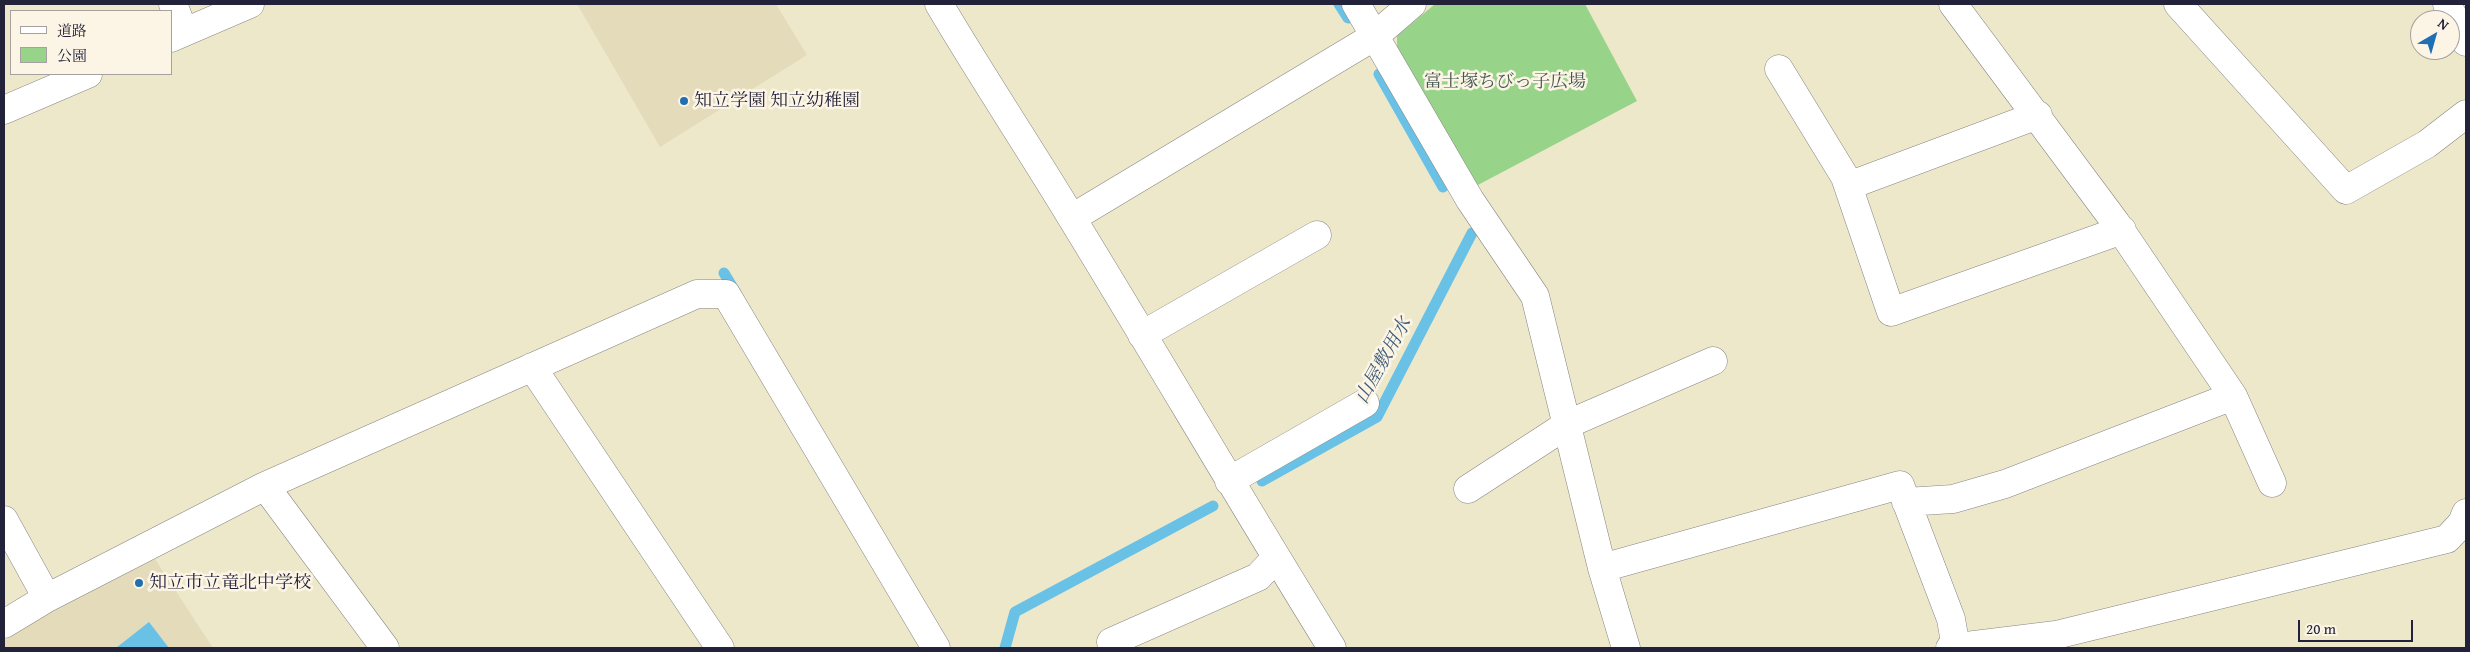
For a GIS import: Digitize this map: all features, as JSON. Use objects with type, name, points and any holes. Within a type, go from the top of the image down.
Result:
[{"type":"street","points":[[173,4],[178,35],[250,4]]},
{"type":"street","points":[[938,4],[1072,218],[1229,481],[1332,648]]},
{"type":"street","points":[[1356,4],[1470,200],[1535,296],[1602,568],[1626,648]]},
{"type":"street","points":[[1072,218],[1375,36],[1412,4]]},
{"type":"street","points":[[1953,4],[2122,230],[2233,396],[2272,483]]},
{"type":"street","points":[[2178,4],[2346,190],[2427,144],[2466,114]]},
{"type":"street","points":[[2447,4],[2466,42]]},
{"type":"street","points":[[1779,69],[1845,178],[1891,312],[2122,230]]},
{"type":"street","points":[[4,110],[86,75]]},
{"type":"street","points":[[1848,186],[2038,116]]},
{"type":"street","points":[[1142,335],[1318,235]]},
{"type":"street","points":[[4,624],[47,598],[265,486],[697,294],[726,294],[936,648]]},
{"type":"street","points":[[1468,489],[1568,424],[1713,361]]},
{"type":"street","points":[[532,367],[720,648]]},
{"type":"street","points":[[1906,502],[1954,499],[2005,484],[2233,396]]},
{"type":"street","points":[[1229,481],[1365,404]]},
{"type":"street","points":[[1602,568],[1900,485],[1951,619],[1954,648],[2059,642],[2447,539],[2462,522],[2466,514]]},
{"type":"street","points":[[265,486],[385,648]]},
{"type":"street","points":[[4,520],[47,598]]},
{"type":"street","points":[[1111,642],[1258,577],[1276,558]]},
{"type":"shaded area","name":"知立学園 知立幼稚園","points":[[577,4],[776,4],[807,55],[660,147]]},
{"type":"shaded area","name":"知立市立竜北中学校","points":[[155,559],[213,648],[4,648],[4,641],[59,607]]},
{"type":"green space","name":"富士塚ちびっ子広場","points":[[1435,4],[1585,4],[1637,101],[1476,186],[1397,53],[1397,36]]},
{"type":"water","points":[[149,622],[169,648],[116,648]]},
{"type":"waterway","name":"山屋敷用水","points":[[1339,4],[1348,18]]},
{"type":"waterway","name":"山屋敷用水","points":[[1379,74],[1443,187]]},
{"type":"waterway","name":"山屋敷用水","points":[[1262,481],[1377,417],[1472,233]]},
{"type":"waterway","points":[[724,273],[736,293]]},
{"type":"waterway","name":"山屋敷用水","points":[[1005,648],[1015,612],[1213,506]]},
{"type":"place","name":"知立学園 知立幼稚園","points":[[684,101]]},
{"type":"place","name":"知立市立竜北中学校","points":[[139,583]]}]
